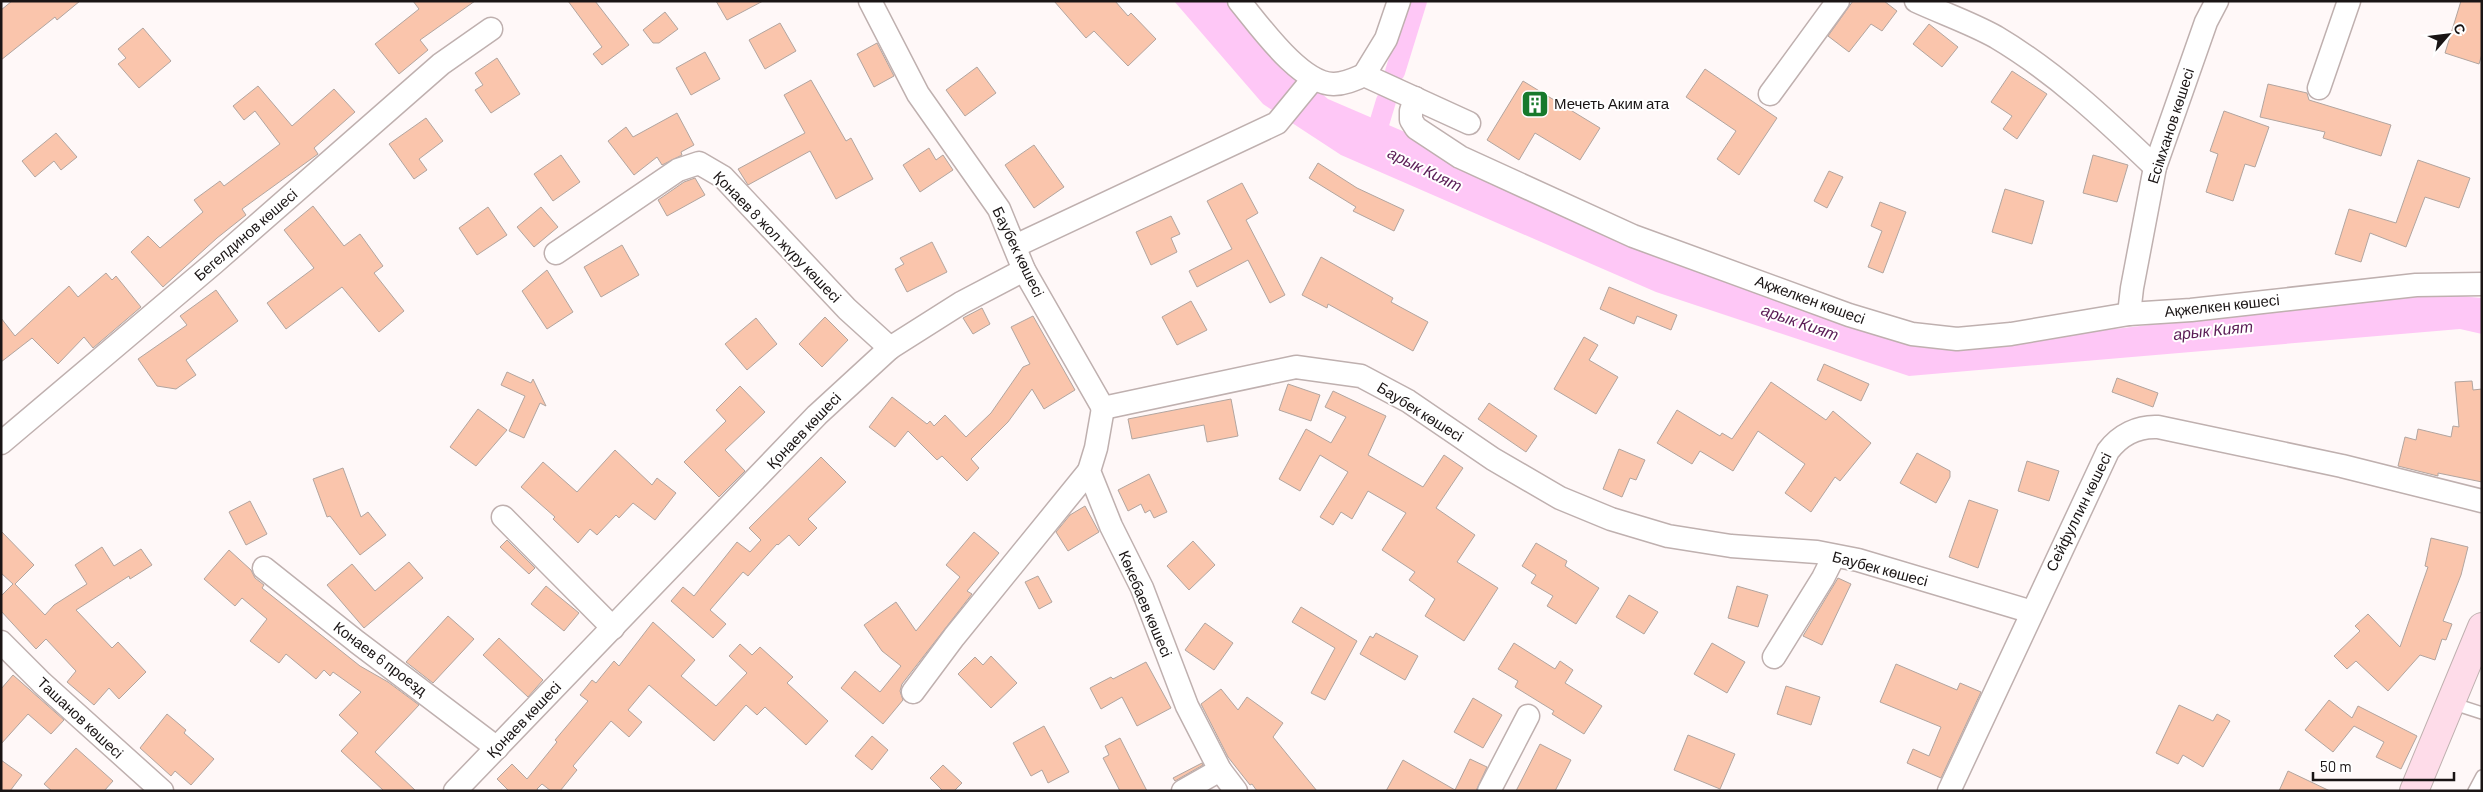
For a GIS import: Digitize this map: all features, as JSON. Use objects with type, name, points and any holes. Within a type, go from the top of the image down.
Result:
[{"type":"street","name":"Баубек көшесі","points":[[870,1],[918,94],[999,209],[1024,270],[1103,408],[1296,366],[1361,376],[1408,401],[1494,459],[1560,498],[1611,518],[1668,536],[1732,546],[1858,560],[2032,612]]},
{"type":"street","points":[[1239,1],[1280,50],[1312,80],[1333,84],[1350,81],[1364,75],[1378,56],[1399,1]]},
{"type":"street","points":[[1770,94],[1838,1]]},
{"type":"street","points":[[1916,1],[1994,36],[2020,52],[2102,116],[2155,167]]},
{"type":"street","name":"Есімханов көшесі","points":[[2129,314],[2132,288],[2155,167],[2206,22],[2217,1]]},
{"type":"street","points":[[2319,88],[2349,1]]},
{"type":"street","name":"Бегелдинов көшесі","points":[[1,443],[214,264],[441,64],[491,29]]},
{"type":"street","points":[[1364,75],[1469,123]]},
{"type":"street","points":[[1015,246],[1277,123],[1312,80]]},
{"type":"street","name":"Ақжелкен көшесі","points":[[1415,98],[1411,111],[1411,120],[1416,128],[1460,157],[1633,236],[1849,315],[1912,334],[1957,339],[2011,334],[2129,314],[2201,309],[2416,285],[2482,284]]},
{"type":"street","name":"Қонаев 8 жол жүру көшесі","points":[[556,253],[678,170],[699,163],[723,177],[847,309],[890,348]]},
{"type":"street","name":"Қонаев көшесі","points":[[455,791],[817,415],[890,348],[961,303],[1024,270]]},
{"type":"street","points":[[913,692],[960,629],[1089,471],[1096,448],[1103,408]]},
{"type":"street","name":"Сейфуллин көшесі","points":[[1949,791],[2108,451],[2119,438],[2144,428],[2158,427],[2342,466],[2482,501]]},
{"type":"street","name":"Көкебаев көшесі","points":[[1089,471],[1111,526],[1142,588],[1187,706],[1220,770],[1236,791]]},
{"type":"street","points":[[503,517],[613,628]]},
{"type":"street","points":[[1774,657],[1823,578],[1834,556]]},
{"type":"street","name":"Конаев 6 проезд","points":[[264,568],[357,642],[497,748]]},
{"type":"street","points":[[2414,791],[2482,627]]},
{"type":"street","name":"Ташанов көшесі","points":[[1,642],[49,690],[162,791]]},
{"type":"street","points":[[1489,791],[1528,716]]},
{"type":"street","points":[[1183,791],[1220,770]]},
{"type":"lane","points":[[2451,703],[2482,713]]},
{"type":"lane","points":[[2474,791],[2482,776]]},
{"type":"water","name":"арык Кият","points":[[1174,1],[1225,1],[1258,39],[1328,99],[1883,337],[1992,343],[2426,293],[2482,298],[2482,334],[2460,329],[1909,376],[1656,292],[1341,155],[1263,104]]},
{"type":"building","points":[[12,1],[80,1],[57,20],[55,17],[1,60],[1,10]]},
{"type":"building","points":[[413,1],[475,1],[420,40],[428,50],[399,74],[375,44],[419,9]]},
{"type":"building","points":[[568,1],[595,1],[629,45],[602,65],[593,54],[602,47]]},
{"type":"building","points":[[716,1],[763,1],[727,20]]},
{"type":"building","points":[[1054,1],[1115,1],[1128,16],[1131,13],[1156,39],[1128,66],[1094,31],[1086,38]]},
{"type":"building","points":[[1853,1],[1884,1],[1897,11],[1882,31],[1871,24],[1849,52],[1828,36]]},
{"type":"building","points":[[2461,1],[2482,1],[2482,54],[2479,64],[2445,53]]},
{"type":"building","points":[[665,12],[678,29],[659,43],[653,43],[643,30]]},
{"type":"building","points":[[780,23],[796,51],[765,69],[749,40]]},
{"type":"building","points":[[1929,24],[1958,47],[1942,67],[1913,44]]},
{"type":"building","points":[[143,28],[171,61],[139,88],[118,64],[126,58],[118,49]]},
{"type":"building","points":[[877,43],[894,76],[874,87],[857,54]]},
{"type":"building","points":[[705,52],[720,79],[691,95],[676,68]]},
{"type":"building","points":[[497,58],[520,94],[491,113],[475,90],[483,85],[475,73]]},
{"type":"building","points":[[977,67],[996,93],[965,116],[946,90]]},
{"type":"building","points":[[1705,69],[1777,118],[1739,175],[1717,159],[1736,131],[1686,97]]},
{"type":"building","points":[[2012,71],[2047,94],[2017,139],[2003,129],[2012,116],[1991,102]]},
{"type":"building","points":[[811,80],[846,141],[851,138],[873,179],[836,199],[810,151],[748,185],[738,169],[805,133],[784,95]]},
{"type":"building","name":"Мечеть Аким ата","points":[[1523,81],[1600,128],[1580,160],[1535,133],[1519,160],[1487,140]]},
{"type":"building","points":[[2268,84],[2307,93],[2309,100],[2391,125],[2381,156],[2323,138],[2325,132],[2260,117]]},
{"type":"building","points":[[258,86],[292,126],[334,89],[355,112],[314,148],[318,154],[242,209],[246,215],[217,238],[163,287],[131,252],[148,236],[160,248],[203,212],[194,200],[220,181],[224,186],[280,144],[255,111],[244,120],[233,106]]},
{"type":"building","points":[[2224,111],[2269,127],[2255,167],[2245,164],[2233,201],[2206,192],[2218,154],[2210,151]]},
{"type":"building","points":[[677,113],[694,145],[681,152],[682,155],[662,165],[657,157],[634,175],[608,141],[626,127],[633,137]]},
{"type":"building","points":[[426,118],[443,141],[419,159],[427,170],[414,179],[389,144]]},
{"type":"building","points":[[56,133],[77,157],[61,170],[54,161],[35,177],[22,161]]},
{"type":"building","points":[[1034,145],[1064,187],[1034,208],[1005,165]]},
{"type":"building","points":[[929,148],[936,160],[943,155],[953,170],[920,192],[903,165]]},
{"type":"building","points":[[561,155],[580,182],[553,201],[534,174]]},
{"type":"building","points":[[2093,155],[2128,165],[2117,202],[2083,193]]},
{"type":"building","points":[[2418,160],[2470,178],[2459,208],[2425,197],[2406,247],[2370,233],[2361,262],[2335,254],[2349,209],[2396,223]]},
{"type":"building","points":[[1318,163],[1357,188],[1404,210],[1394,231],[1353,211],[1356,207],[1309,178]]},
{"type":"building","points":[[1829,171],[1843,177],[1827,208],[1814,201]]},
{"type":"building","points":[[695,178],[705,195],[667,216],[658,200],[684,182]]},
{"type":"building","points":[[1242,183],[1258,213],[1246,220],[1285,295],[1270,303],[1248,260],[1197,287],[1189,271],[1232,249],[1207,201]]},
{"type":"building","points":[[2005,189],[2044,201],[2032,244],[1992,232]]},
{"type":"building","points":[[1880,202],[1906,212],[1883,273],[1868,267],[1882,231],[1871,226]]},
{"type":"building","points":[[313,206],[344,246],[360,234],[383,266],[374,273],[404,311],[379,332],[342,287],[286,329],[267,303],[314,268],[284,230]]},
{"type":"building","points":[[488,207],[507,235],[477,255],[459,228]]},
{"type":"building","points":[[541,207],[558,227],[534,247],[517,227]]},
{"type":"building","points":[[1171,216],[1180,234],[1171,238],[1177,252],[1151,265],[1136,232]]},
{"type":"building","points":[[932,242],[947,272],[907,292],[895,269],[904,264],[900,258]]},
{"type":"building","points":[[622,245],[639,275],[601,297],[584,267]]},
{"type":"building","points":[[1321,257],[1393,298],[1391,302],[1428,322],[1413,351],[1328,304],[1327,308],[1302,295]]},
{"type":"building","points":[[547,270],[573,312],[547,329],[522,291]]},
{"type":"building","points":[[106,273],[112,280],[116,276],[141,307],[93,348],[84,337],[58,364],[32,338],[1,362],[1,318],[15,336],[69,286],[78,297]]},
{"type":"building","points":[[1609,287],[1677,315],[1671,330],[1637,316],[1634,324],[1600,309]]},
{"type":"building","points":[[216,290],[238,321],[186,360],[196,375],[176,389],[157,386],[138,359],[187,325],[180,316]]},
{"type":"building","points":[[1191,301],[1207,330],[1177,345],[1162,317]]},
{"type":"building","points":[[982,308],[990,324],[973,334],[963,318]]},
{"type":"building","points":[[1033,316],[1075,390],[1044,409],[1032,389],[1008,422],[971,459],[979,468],[967,481],[942,456],[937,460],[908,431],[895,447],[869,427],[892,397],[927,424],[930,421],[934,426],[945,415],[966,437],[991,413],[1023,367],[1030,364],[1011,327]]},
{"type":"building","points":[[825,317],[848,340],[822,367],[799,344]]},
{"type":"building","points":[[756,318],[777,344],[747,370],[725,344]]},
{"type":"building","points":[[1584,337],[1598,345],[1589,360],[1618,377],[1596,414],[1554,389]]},
{"type":"building","points":[[1824,364],[1869,384],[1861,401],[1817,380]]},
{"type":"building","points":[[507,372],[531,383],[533,379],[546,406],[540,403],[524,438],[509,431],[525,396],[501,385]]},
{"type":"building","points":[[2117,378],[2158,393],[2153,407],[2112,392]]},
{"type":"building","points":[[2472,381],[2473,390],[2482,389],[2482,482],[2438,473],[2438,476],[2398,466],[2405,437],[2416,440],[2418,429],[2451,437],[2453,426],[2459,427],[2455,382]]},
{"type":"building","points":[[1771,382],[1826,420],[1833,411],[1871,443],[1840,481],[1835,477],[1811,512],[1785,493],[1805,464],[1758,431],[1733,471],[1700,451],[1692,464],[1657,443],[1677,410],[1720,436],[1722,433],[1732,439]]},
{"type":"building","points":[[1288,384],[1320,395],[1311,421],[1279,410]]},
{"type":"building","points":[[740,386],[765,412],[725,450],[745,471],[719,497],[684,462],[726,421],[716,410]]},
{"type":"building","points":[[1333,391],[1386,416],[1368,455],[1423,487],[1444,455],[1463,468],[1436,508],[1475,535],[1457,562],[1498,588],[1464,641],[1425,616],[1435,599],[1409,580],[1415,572],[1382,550],[1406,513],[1368,491],[1352,519],[1341,512],[1333,525],[1320,517],[1348,472],[1320,455],[1300,491],[1279,479],[1306,429],[1331,443],[1346,417],[1325,407]]},
{"type":"building","points":[[1231,399],[1238,436],[1207,442],[1204,425],[1132,439],[1128,419]]},
{"type":"building","points":[[1489,403],[1537,436],[1526,452],[1478,419]]},
{"type":"building","points":[[478,409],[507,430],[476,466],[450,447]]},
{"type":"building","points":[[1619,449],[1645,460],[1636,480],[1630,478],[1622,497],[1603,489]]},
{"type":"building","points":[[615,450],[652,485],[657,478],[676,493],[655,520],[633,503],[619,518],[616,515],[597,535],[590,529],[578,543],[553,519],[555,517],[521,487],[543,462],[577,492]]},
{"type":"building","points":[[1917,453],[1950,471],[1950,477],[1936,503],[1900,483]]},
{"type":"building","points":[[821,457],[846,482],[808,519],[817,528],[799,546],[789,535],[777,544],[748,576],[743,572],[710,610],[726,624],[713,638],[671,601],[683,587],[694,596],[737,542],[750,552],[761,540],[749,528]]},
{"type":"building","points":[[2027,461],[2059,471],[2049,501],[2018,491]]},
{"type":"building","points":[[343,468],[361,517],[368,512],[386,535],[360,555],[330,516],[327,517],[313,479]]},
{"type":"building","points":[[1149,474],[1167,512],[1154,518],[1150,510],[1145,513],[1141,504],[1128,511],[1118,490]]},
{"type":"building","points":[[1969,500],[1998,510],[1978,568],[1949,557]]},
{"type":"building","points":[[250,501],[267,534],[246,545],[229,512]]},
{"type":"building","points":[[1085,506],[1099,532],[1068,551],[1056,532],[1070,515]]},
{"type":"building","points":[[1,531],[34,565],[15,584],[45,615],[54,605],[87,584],[75,565],[102,547],[114,566],[141,549],[152,565],[130,579],[129,576],[76,610],[112,648],[118,642],[146,672],[119,699],[109,688],[94,705],[67,682],[76,671],[46,639],[36,649],[1,611],[1,596],[13,584],[1,573]]},
{"type":"building","points":[[974,532],[999,553],[967,591],[972,594],[902,684],[900,691],[903,700],[883,724],[841,688],[855,671],[880,692],[901,666],[882,651],[864,625],[896,602],[916,631],[960,577],[946,565]]},
{"type":"building","points":[[2431,538],[2468,547],[2461,575],[2443,621],[2452,624],[2446,640],[2442,639],[2435,660],[2420,655],[2388,691],[2356,661],[2347,669],[2334,656],[2360,631],[2355,626],[2368,614],[2400,647],[2428,567],[2425,566]]},
{"type":"building","points":[[507,540],[535,568],[529,574],[500,547]]},
{"type":"building","points":[[1193,541],[1215,565],[1189,590],[1167,566]]},
{"type":"building","points":[[1536,543],[1567,561],[1565,566],[1599,588],[1576,624],[1547,606],[1553,596],[1531,583],[1536,575],[1522,566]]},
{"type":"building","points":[[229,550],[251,570],[255,578],[264,585],[262,588],[360,666],[388,682],[419,705],[375,752],[416,791],[384,791],[341,751],[358,733],[339,715],[361,692],[333,672],[330,676],[324,670],[316,679],[286,654],[279,663],[250,641],[267,619],[242,598],[235,606],[204,579]]},
{"type":"building","points":[[409,562],[423,578],[364,628],[327,585],[352,564],[375,591]]},
{"type":"building","points":[[1038,576],[1052,602],[1039,609],[1025,582]]},
{"type":"building","points":[[1838,578],[1851,584],[1822,645],[1803,636]]},
{"type":"building","points":[[546,586],[579,613],[564,631],[531,604]]},
{"type":"building","points":[[1737,586],[1768,595],[1758,627],[1728,618]]},
{"type":"building","points":[[1629,595],[1658,612],[1644,634],[1616,617]]},
{"type":"building","points":[[1301,607],[1357,641],[1325,700],[1311,693],[1335,648],[1292,622]]},
{"type":"building","points":[[448,616],[474,639],[433,683],[406,662]]},
{"type":"building","points":[[653,622],[695,660],[681,676],[716,706],[747,673],[729,656],[740,644],[752,655],[760,647],[793,677],[787,683],[828,721],[806,745],[765,707],[757,715],[746,705],[714,741],[649,685],[628,710],[642,722],[629,737],[611,721],[573,766],[577,770],[560,791],[551,791],[542,784],[537,789],[538,791],[509,791],[497,779],[512,764],[527,779],[557,742],[555,740],[588,701],[580,695],[592,680],[596,683],[614,661],[619,666]]},
{"type":"building","points":[[1205,623],[1233,643],[1214,670],[1185,650]]},
{"type":"building","points":[[1376,633],[1418,656],[1405,680],[1360,654],[1370,636],[1373,638]]},
{"type":"building","points":[[499,638],[543,680],[528,697],[483,655]]},
{"type":"building","points":[[1514,643],[1555,669],[1560,661],[1573,670],[1565,683],[1602,706],[1584,734],[1552,714],[1554,711],[1515,687],[1518,681],[1498,669]]},
{"type":"building","points":[[1712,643],[1745,662],[1727,693],[1694,674]]},
{"type":"building","points":[[991,656],[1017,683],[991,708],[958,674],[975,657],[983,665]]},
{"type":"building","points":[[1146,662],[1171,708],[1137,726],[1122,697],[1101,709],[1090,688],[1111,677],[1113,679]]},
{"type":"building","points":[[1896,664],[1957,690],[1960,683],[1981,692],[1941,778],[1907,763],[1913,749],[1929,756],[1941,727],[1880,702]]},
{"type":"building","points":[[13,675],[64,720],[51,734],[28,714],[1,744],[1,689]]},
{"type":"building","points":[[1786,686],[1820,697],[1811,725],[1777,714]]},
{"type":"building","points":[[1221,689],[1238,710],[1247,697],[1283,723],[1273,737],[1317,791],[1257,791],[1252,784],[1250,785],[1228,757],[1201,704]]},
{"type":"building","points":[[1473,698],[1502,715],[1483,748],[1454,732]]},
{"type":"building","points":[[2329,700],[2352,718],[2358,706],[2417,736],[2401,769],[2376,757],[2384,742],[2354,726],[2333,752],[2305,730]]},
{"type":"building","points":[[2179,705],[2213,721],[2217,714],[2230,721],[2203,767],[2183,755],[2178,764],[2156,753]]},
{"type":"building","points":[[167,714],[186,730],[184,733],[214,759],[191,785],[175,771],[171,776],[140,748]]},
{"type":"building","points":[[1044,726],[1069,772],[1048,783],[1042,770],[1031,776],[1013,743]]},
{"type":"building","points":[[1688,735],[1735,754],[1720,789],[1674,770]]},
{"type":"building","points":[[872,736],[888,750],[872,770],[855,756]]},
{"type":"building","points":[[1120,738],[1147,791],[1120,791],[1103,758],[1109,755],[1105,746]]},
{"type":"building","points":[[1540,744],[1571,760],[1555,791],[1516,791]]},
{"type":"building","points":[[76,748],[113,781],[104,791],[52,791],[44,784]]},
{"type":"building","points":[[1470,759],[1487,767],[1476,791],[1386,791],[1403,760],[1455,790]]},
{"type":"building","points":[[1,760],[22,775],[10,791],[1,791]]},
{"type":"building","points":[[1202,763],[1203,765],[1175,781],[1173,778]]},
{"type":"building","points":[[943,765],[962,783],[954,791],[943,791],[930,778]]},
{"type":"building","points":[[2288,771],[2330,791],[2279,791]]},
{"type":"waterway","points":[[1395,72],[1417,1]]},
{"type":"waterway","points":[[1373,144],[1386,101]]},
{"type":"place","name":"Мечеть Аким ата","points":[[1535,104]]}]
